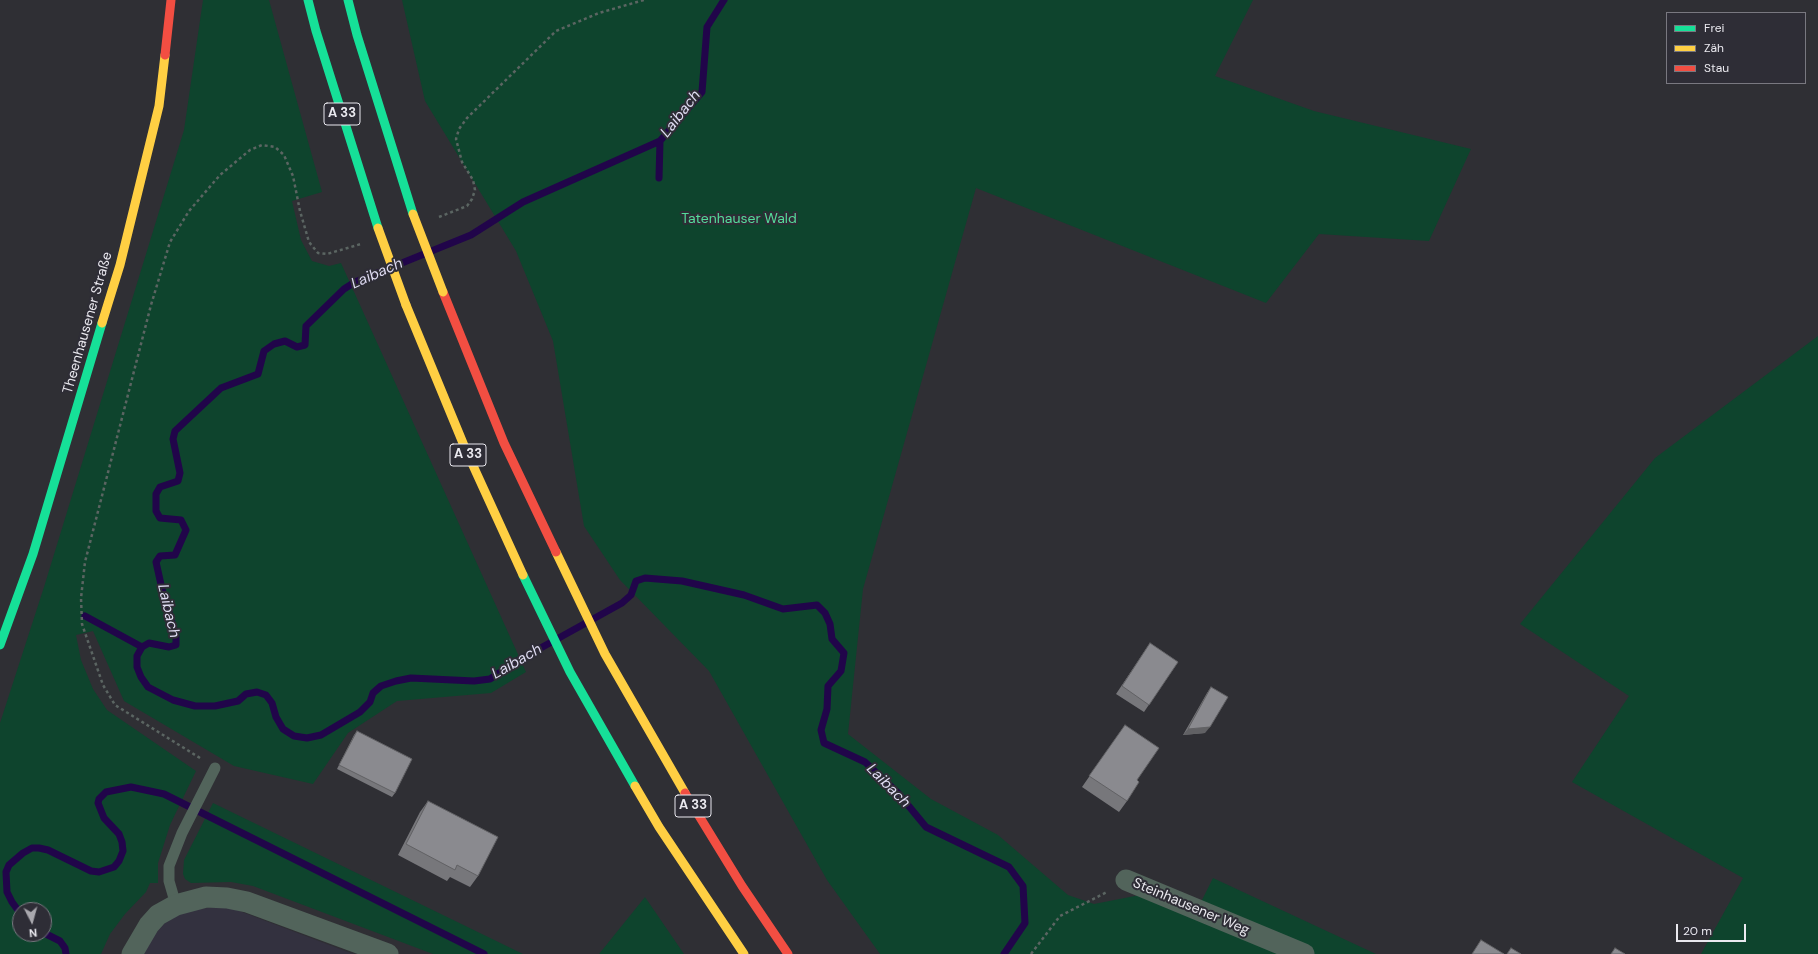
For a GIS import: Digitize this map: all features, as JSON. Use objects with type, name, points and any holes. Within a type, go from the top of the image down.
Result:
[{"type":"main road","name":"Theenhausener Straße","points":[[0,646],[33,554],[120,265],[159,106],[171,0]]},
{"type":"main road","name":"A 33","points":[[308,0],[316,31],[378,228],[406,305],[465,448],[536,603],[570,672],[659,827],[744,954]]},
{"type":"main road","name":"A 33","points":[[348,0],[357,35],[413,214],[504,443],[568,580],[605,654],[678,783],[742,886],[788,954]]},
{"type":"street","name":"Steinhausener Weg","points":[[1126,880],[1304,954]]},
{"type":"street","points":[[132,954],[149,924],[158,915],[176,905],[206,897],[227,898],[247,902],[388,954]]},
{"type":"lane","points":[[176,905],[169,881],[169,866],[182,833],[215,768]]},
{"type":"path","points":[[432,220],[467,206],[472,199],[475,190],[473,180],[462,162],[456,139],[459,129],[467,118],[556,31],[599,13],[644,0]]},
{"type":"path","points":[[215,768],[115,705],[103,685],[82,624],[81,598],[85,562],[151,305],[170,242],[189,210],[220,175],[250,150],[262,145],[275,147],[284,155],[293,176],[300,211],[309,242],[318,253],[334,253],[368,242]]},
{"type":"path","name":"Steinhausener Weg","points":[[1031,954],[1060,916],[1126,880]]},
{"type":"shaded area","points":[[216,907],[234,909],[353,954],[144,954],[154,935],[165,923],[180,914],[198,909]]},
{"type":"green space","points":[[203,0],[269,0],[322,192],[292,201],[301,240],[312,261],[329,266],[341,263],[526,672],[491,693],[397,701],[348,733],[313,784],[234,766],[124,701],[93,631],[76,635],[81,660],[93,689],[107,710],[196,771],[170,825],[158,863],[158,883],[150,883],[146,892],[125,914],[110,934],[101,954],[0,954],[0,723],[44,587],[184,130]]},
{"type":"green space","name":"Tatenhauser Wald","points":[[402,0],[1253,0],[1215,76],[1314,111],[1471,149],[1429,241],[1319,234],[1266,303],[976,188],[863,589],[848,734],[931,799],[998,835],[1068,895],[1094,904],[1140,895],[1195,914],[1213,878],[1376,954],[880,954],[827,880],[709,671],[620,580],[584,526],[553,341],[516,251],[425,101]]},
{"type":"green space","points":[[1818,336],[1818,954],[1701,954],[1743,878],[1572,782],[1629,696],[1520,624],[1655,458]]},
{"type":"green space","points":[[213,803],[523,954],[433,954],[253,886],[231,882],[191,883],[185,879],[183,874],[184,860]]},
{"type":"green space","points":[[645,897],[684,954],[599,954]]},
{"type":"building","points":[[1150,643],[1178,662],[1149,705],[1122,686]]},
{"type":"building","points":[[1211,687],[1228,697],[1210,727],[1188,729]]},
{"type":"building","points":[[1125,725],[1159,748],[1137,780],[1139,782],[1127,801],[1089,776]]},
{"type":"building","points":[[357,731],[412,759],[395,793],[339,765]]},
{"type":"building","points":[[428,801],[498,837],[478,876],[457,865],[455,870],[406,844]]},
{"type":"building","points":[[1481,940],[1504,954],[1472,954]]},
{"type":"building","points":[[1511,948],[1521,954],[1507,954]]},
{"type":"building","points":[[1615,948],[1625,954],[1611,954]]},
{"type":"waterway","name":"Laibach","points":[[724,0],[707,27],[702,92],[660,141],[523,202],[471,235],[355,282],[344,289],[306,326],[305,345],[297,347],[285,341],[274,344],[264,351],[258,374],[221,388],[175,431],[173,439],[180,473],[178,481],[160,487],[156,494],[156,511],[160,518],[181,520],[186,530],[175,555],[160,556],[156,562],[162,589],[176,636],[176,645],[169,647],[149,643],[142,647],[137,656],[137,667],[141,677],[148,687],[173,700],[195,706],[215,706],[238,701],[246,694],[257,692],[266,695],[272,703],[276,717],[283,729],[294,736],[307,738],[321,735],[360,712],[370,702],[373,693],[381,686],[396,681],[411,678],[474,681],[490,679],[519,660],[622,603],[631,595],[636,581],[645,578],[682,581],[744,595],[783,609],[817,605],[825,613],[830,624],[832,639],[844,653],[841,671],[828,686],[827,709],[821,730],[824,743],[865,762],[898,793],[926,827],[1009,867],[1023,886],[1025,923],[1004,954]]},
{"type":"waterway","points":[[659,178],[660,141]]},
{"type":"waterway","points":[[85,616],[142,647]]},
{"type":"waterway","name":"Laibach","points":[[12,902],[7,892],[6,872],[9,865],[23,853],[32,848],[48,850],[91,871],[99,872],[114,867],[119,861],[123,851],[122,842],[119,834],[104,818],[98,803],[99,799],[106,792],[131,787],[164,794],[484,954]]},
{"type":"waterway","name":"Laibach","points":[[52,937],[60,941],[65,948],[66,954]]},
{"type":"traffic: fast","points":[[308,0],[316,31],[378,228]]},
{"type":"traffic: fast","points":[[348,0],[357,35],[413,214]]},
{"type":"traffic: fast","points":[[0,645],[33,554],[102,323]]},
{"type":"traffic: fast","points":[[523,575],[570,672],[635,786]]},
{"type":"traffic: slow","points":[[102,323],[120,265],[159,106],[165,55]]},
{"type":"traffic: slow","points":[[413,214],[443,292]]},
{"type":"traffic: slow","points":[[378,228],[406,305]]},
{"type":"traffic: slow","points":[[406,305],[465,448],[523,575]]},
{"type":"traffic: slow","points":[[556,552],[605,654],[685,793]]},
{"type":"traffic: slow","points":[[635,786],[659,827],[744,954]]},
{"type":"traffic: jam","points":[[165,55],[171,0]]},
{"type":"traffic: jam","points":[[443,292],[504,443],[556,552]]},
{"type":"traffic: jam","points":[[685,793],[742,886],[788,954]]}]
